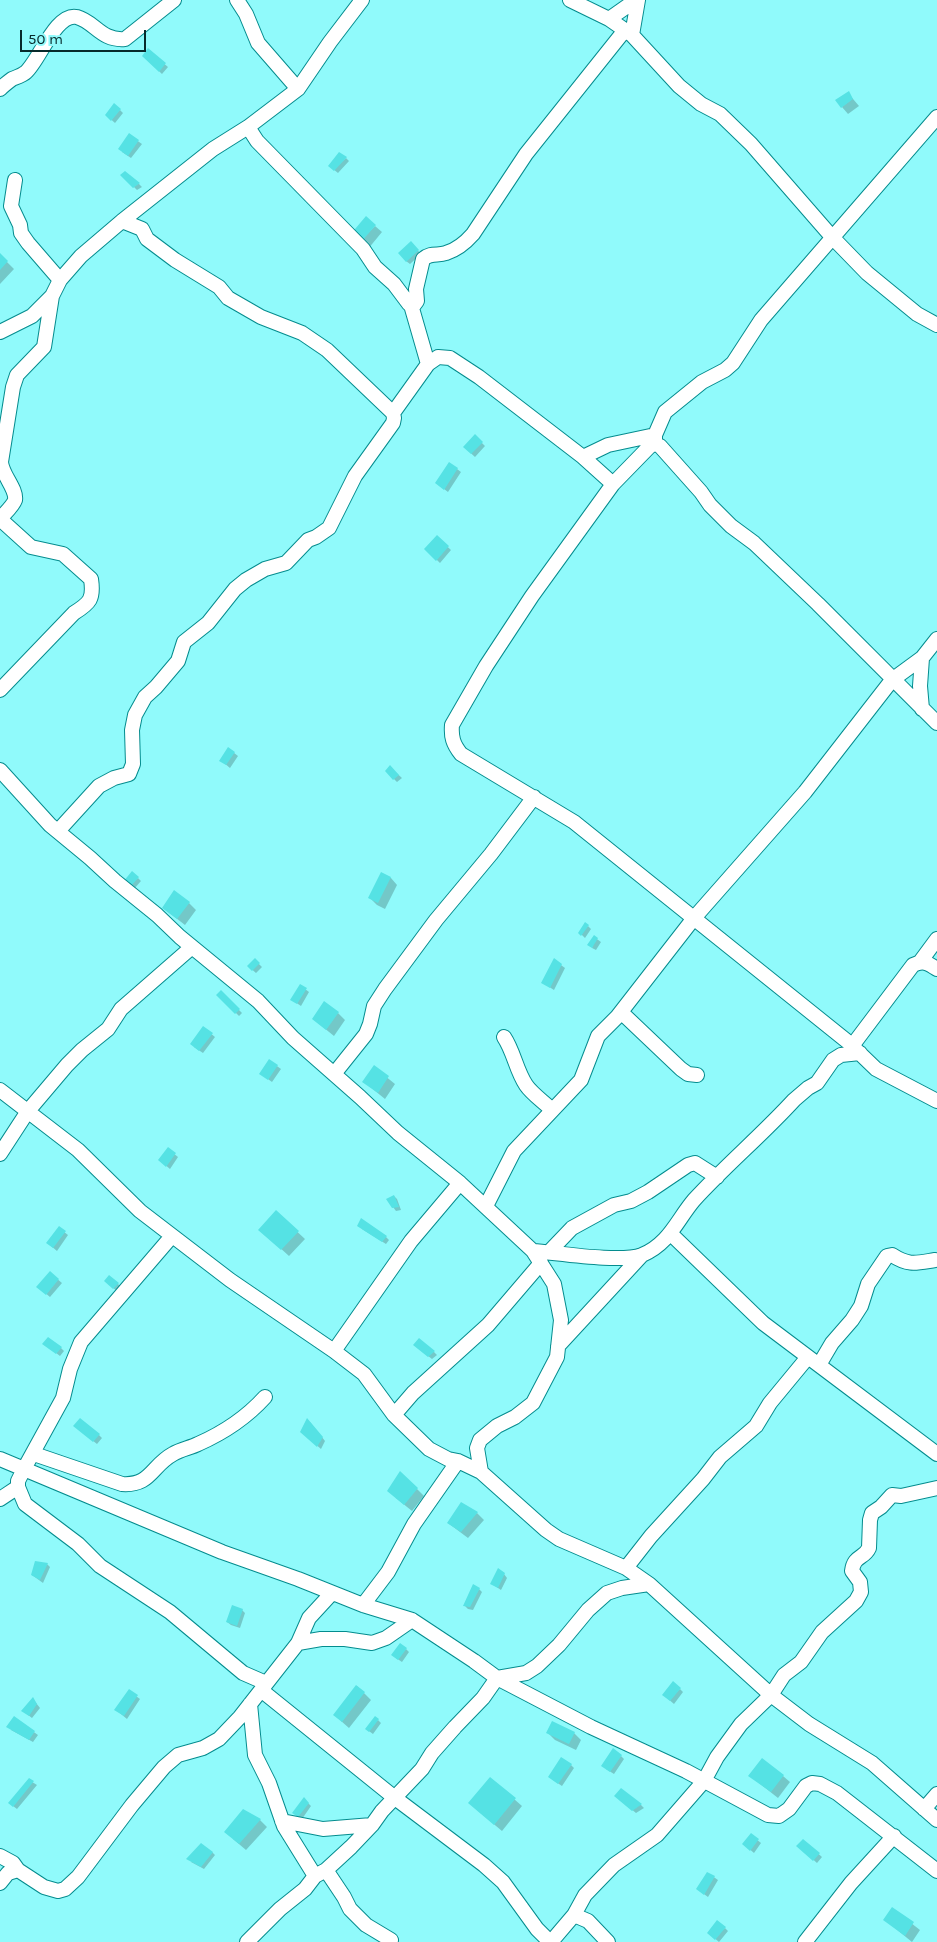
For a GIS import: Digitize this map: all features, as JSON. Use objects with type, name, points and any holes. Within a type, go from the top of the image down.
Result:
[{"type":"street","points":[[0,89],[13,78],[26,73],[56,27],[70,17],[77,17],[99,32],[116,40],[125,39],[174,0]]},
{"type":"street","points":[[237,0],[246,14],[258,43],[298,89]]},
{"type":"street","points":[[0,690],[74,613],[87,604],[92,596],[91,579],[63,554],[31,547],[0,519],[15,500],[15,493],[1,469],[13,387],[17,375],[44,347],[52,296],[60,280],[81,256],[122,221],[214,149],[248,127],[298,89],[362,0]]},
{"type":"street","points":[[570,0],[609,19],[629,33],[679,86],[701,104],[720,114],[751,144],[832,237],[867,273],[917,314],[937,325]]},
{"type":"street","points":[[609,19],[637,0]]},
{"type":"street","points":[[412,305],[417,301],[416,289],[423,258],[431,254],[446,253],[465,242],[473,234],[526,154],[629,33],[637,0]]},
{"type":"street","points":[[937,117],[761,320],[733,363],[725,370],[702,382],[665,412],[655,440],[612,484],[532,596],[486,666],[452,725],[451,734],[453,744],[461,754],[574,822],[853,1047],[876,1069],[937,1101]]},
{"type":"street","points":[[248,127],[257,140],[363,249],[375,267],[394,284],[412,305],[428,364]]},
{"type":"street","points":[[15,180],[11,206],[20,225],[21,232],[28,243],[60,280]]},
{"type":"street","points":[[58,831],[98,786],[114,778],[129,774],[133,764],[132,730],[135,716],[145,697],[178,661],[184,642],[208,623],[235,589],[246,580],[265,569],[286,563],[308,540],[329,528],[355,476],[393,423],[394,418],[393,412],[327,350],[302,333],[261,317],[228,298],[219,287],[147,239],[142,230],[122,221]]},
{"type":"street","points":[[0,332],[32,316],[52,296]]},
{"type":"street","points":[[393,412],[428,364],[438,357],[450,358],[583,457],[612,484]]},
{"type":"street","points":[[583,457],[608,444],[655,440]]},
{"type":"street","points":[[655,440],[702,492],[710,505],[731,526],[754,543],[818,604],[937,723]]},
{"type":"street","points":[[486,1206],[514,1151],[581,1080],[598,1036],[621,1012],[694,918],[805,792],[892,680],[922,658],[937,639]]},
{"type":"street","points":[[922,658],[920,686],[922,709]]},
{"type":"street","points":[[0,770],[58,831],[192,948],[258,1001],[293,1038],[398,1134],[460,1183],[533,1251],[545,1258],[626,1258],[642,1255],[659,1246],[671,1234],[693,1202],[717,1177],[794,1100],[817,1083],[833,1060],[853,1047],[913,965],[926,962],[937,969]]},
{"type":"street","points":[[334,1074],[366,1034],[374,1006],[400,967],[441,913],[491,854],[534,797]]},
{"type":"street","points":[[920,962],[937,939]]},
{"type":"street","points":[[0,1154],[28,1111],[82,1050],[108,1029],[121,1009],[192,948]]},
{"type":"street","points":[[621,1012],[681,1069],[688,1074],[697,1075]]},
{"type":"street","points":[[504,1037],[527,1086],[552,1110]]},
{"type":"street","points":[[0,1090],[78,1150],[140,1212],[238,1285],[364,1374],[394,1415],[429,1449],[480,1472],[546,1530],[558,1538],[626,1568],[649,1584],[771,1696],[809,1724],[872,1763],[937,1820]]},
{"type":"street","points":[[394,1415],[413,1393],[488,1325],[572,1228],[614,1205],[631,1201],[648,1192],[688,1165],[695,1163],[717,1177]]},
{"type":"street","points":[[334,1351],[411,1241],[460,1183]]},
{"type":"street","points":[[671,1234],[763,1322],[916,1440],[937,1454]]},
{"type":"street","points":[[172,1236],[81,1342],[70,1369],[64,1398],[18,1481],[18,1487],[25,1504],[78,1544],[100,1566],[170,1612],[242,1673],[259,1693],[395,1798],[455,1841],[503,1882],[537,1929],[554,1941],[574,1915],[585,1895],[614,1865],[657,1835],[704,1781],[717,1757],[741,1724],[771,1696],[784,1675],[801,1662],[822,1632],[856,1602],[861,1592],[860,1582],[852,1571],[855,1560],[868,1552],[872,1513],[881,1507],[892,1495],[901,1496],[937,1488]]},
{"type":"street","points":[[626,1568],[651,1536],[703,1480],[720,1457],[756,1426],[770,1403],[832,1343],[852,1320],[860,1306],[868,1284],[887,1256],[892,1254],[903,1262],[910,1263],[935,1260]]},
{"type":"street","points":[[558,1346],[642,1255]]},
{"type":"street","points":[[480,1472],[477,1448],[480,1440],[497,1426],[515,1417],[533,1403],[557,1357],[561,1320],[554,1284],[545,1258]]},
{"type":"street","points":[[34,1454],[122,1484],[132,1485],[142,1482],[172,1454],[227,1430],[265,1398]]},
{"type":"street","points":[[0,1459],[222,1552],[362,1605],[412,1620],[497,1678],[768,1815],[779,1816],[789,1809],[806,1786],[812,1782],[820,1784],[837,1792],[937,1871]]},
{"type":"street","points":[[362,1605],[388,1572],[414,1524],[458,1461]]},
{"type":"street","points":[[0,1482],[5,1486],[18,1487]]},
{"type":"street","points":[[0,1499],[18,1487]]},
{"type":"street","points":[[246,1942],[274,1914],[305,1889],[372,1826],[382,1811],[422,1768],[454,1727],[483,1698],[497,1678],[526,1673],[537,1666],[588,1610],[608,1594],[622,1588],[649,1584]]},
{"type":"street","points":[[0,1856],[13,1863],[18,1870],[44,1887],[58,1891],[66,1889],[78,1877],[132,1805],[164,1767],[178,1755],[203,1748],[219,1739],[259,1693],[298,1643],[309,1618],[332,1593]]},
{"type":"street","points":[[298,1643],[321,1639],[345,1639],[372,1643],[386,1638],[412,1620]]},
{"type":"street","points":[[259,1693],[255,1754],[269,1783],[282,1821],[321,1873],[344,1897],[350,1909],[366,1925],[391,1940]]},
{"type":"street","points":[[924,1809],[937,1794]]},
{"type":"street","points":[[282,1821],[323,1829],[372,1826]]},
{"type":"street","points":[[804,1942],[851,1883],[894,1836]]},
{"type":"street","points":[[0,1883],[8,1873],[18,1870]]},
{"type":"street","points":[[574,1915],[588,1921],[608,1942]]},
{"type":"building","points":[[148,48],[166,63],[159,72],[142,56]]},
{"type":"building","points":[[849,91],[853,99],[841,108],[835,100]]},
{"type":"building","points":[[114,103],[121,109],[111,121],[105,115]]},
{"type":"building","points":[[129,133],[139,140],[128,156],[118,149]]},
{"type":"building","points":[[339,152],[347,157],[334,171],[328,166]]},
{"type":"building","points":[[125,171],[140,183],[133,188],[120,175]]},
{"type":"building","points":[[366,216],[376,225],[360,243],[350,235]]},
{"type":"building","points":[[411,241],[419,250],[406,262],[398,253]]},
{"type":"building","points":[[0,253],[8,261],[0,270]]},
{"type":"building","points":[[475,434],[483,442],[471,454],[463,447]]},
{"type":"building","points":[[449,462],[458,468],[444,490],[435,483]]},
{"type":"building","points":[[437,535],[449,546],[436,561],[424,549]]},
{"type":"building","points":[[228,747],[235,752],[226,765],[219,761]]},
{"type":"building","points":[[390,765],[399,775],[393,780],[385,771]]},
{"type":"building","points":[[132,871],[139,877],[130,887],[123,882]]},
{"type":"building","points":[[381,872],[391,877],[378,903],[368,898]]},
{"type":"building","points":[[174,890],[190,902],[177,919],[162,908]]},
{"type":"building","points":[[585,922],[589,925],[581,936],[578,933]]},
{"type":"building","points":[[594,935],[598,938],[592,948],[587,945]]},
{"type":"building","points":[[255,958],[260,963],[252,971],[247,966]]},
{"type":"building","points":[[554,958],[562,964],[550,988],[541,983]]},
{"type":"building","points":[[300,984],[307,988],[297,1004],[290,1000]]},
{"type":"building","points":[[221,990],[240,1009],[235,1014],[216,995]]},
{"type":"building","points":[[324,1001],[339,1012],[326,1030],[312,1019]]},
{"type":"building","points":[[203,1026],[213,1033],[199,1051],[190,1044]]},
{"type":"building","points":[[269,1059],[278,1065],[268,1080],[259,1074]]},
{"type":"building","points":[[374,1065],[389,1076],[378,1093],[362,1082]]},
{"type":"building","points":[[168,1147],[176,1153],[166,1167],[158,1160]]},
{"type":"building","points":[[394,1195],[399,1207],[392,1208],[386,1199]]},
{"type":"building","points":[[276,1210],[299,1231],[281,1250],[258,1230]]},
{"type":"building","points":[[361,1218],[387,1236],[382,1242],[357,1226]]},
{"type":"building","points":[[59,1226],[66,1231],[53,1248],[46,1243]]},
{"type":"building","points":[[50,1271],[59,1279],[46,1295],[36,1287]]},
{"type":"building","points":[[109,1275],[119,1283],[113,1289],[104,1281]]},
{"type":"building","points":[[48,1337],[62,1347],[56,1354],[42,1344]]},
{"type":"building","points":[[419,1338],[435,1351],[428,1357],[413,1345]]},
{"type":"building","points":[[80,1418],[100,1434],[93,1442],[73,1426]]},
{"type":"building","points":[[307,1418],[323,1437],[317,1447],[300,1432]]},
{"type":"building","points":[[400,1471],[418,1488],[404,1505],[387,1491]]},
{"type":"building","points":[[461,1502],[478,1512],[461,1532],[447,1523]]},
{"type":"building","points":[[35,1561],[48,1563],[40,1580],[31,1575]]},
{"type":"building","points":[[498,1568],[505,1573],[498,1588],[490,1584]]},
{"type":"building","points":[[473,1584],[480,1588],[470,1607],[463,1606]]},
{"type":"building","points":[[232,1605],[243,1609],[237,1626],[226,1622]]},
{"type":"building","points":[[400,1643],[407,1648],[398,1660],[391,1655]]},
{"type":"building","points":[[673,1681],[681,1688],[670,1701],[662,1695]]},
{"type":"building","points":[[356,1685],[365,1692],[342,1722],[333,1715]]},
{"type":"building","points":[[129,1689],[138,1695],[124,1716],[114,1710]]},
{"type":"building","points":[[33,1697],[37,1704],[29,1716],[21,1711]]},
{"type":"building","points":[[14,1716],[35,1731],[29,1740],[6,1727]]},
{"type":"building","points":[[375,1716],[379,1719],[369,1732],[365,1729]]},
{"type":"building","points":[[552,1721],[575,1732],[569,1744],[546,1733]]},
{"type":"building","points":[[613,1748],[622,1755],[610,1772],[601,1766]]},
{"type":"building","points":[[561,1757],[572,1764],[558,1784],[548,1777]]},
{"type":"building","points":[[762,1758],[784,1775],[771,1792],[748,1776]]},
{"type":"building","points":[[490,1777],[516,1798],[494,1825],[468,1803]]},
{"type":"building","points":[[29,1778],[34,1781],[13,1807],[8,1803]]},
{"type":"building","points":[[621,1788],[642,1804],[632,1811],[614,1796]]},
{"type":"building","points":[[304,1797],[309,1803],[298,1817],[292,1813]]},
{"type":"building","points":[[243,1809],[261,1819],[239,1844],[224,1832]]},
{"type":"building","points":[[751,1833],[759,1839],[750,1851],[742,1844]]},
{"type":"building","points":[[803,1839],[820,1853],[813,1861],[796,1846]]},
{"type":"building","points":[[201,1843],[213,1852],[201,1867],[186,1859]]},
{"type":"building","points":[[707,1872],[715,1876],[704,1895],[696,1889]]},
{"type":"building","points":[[892,1907],[914,1922],[905,1936],[883,1920]]},
{"type":"building","points":[[717,1920],[726,1927],[715,1940],[707,1933]]}]
